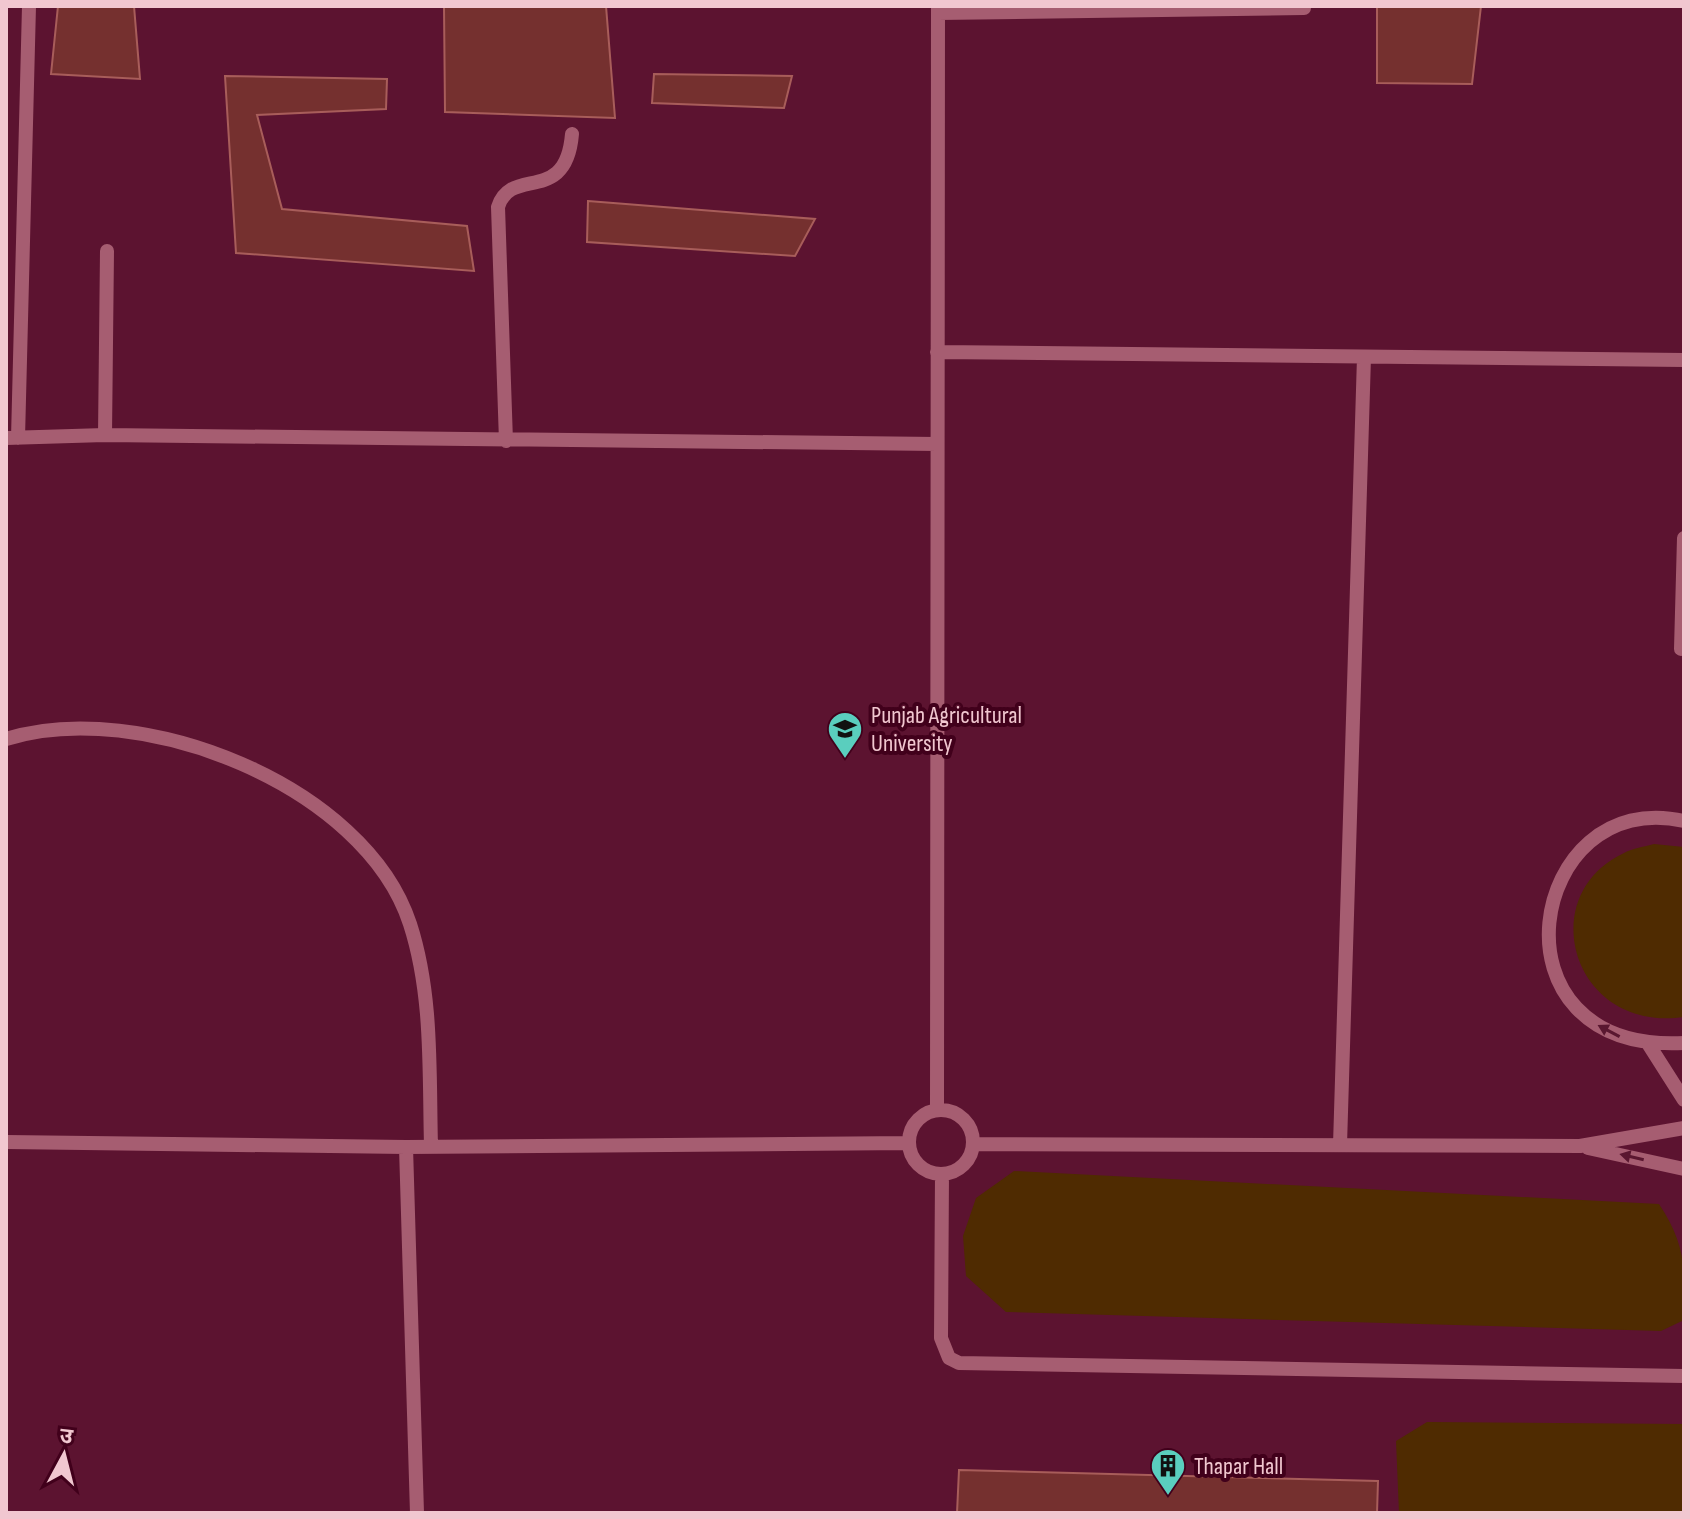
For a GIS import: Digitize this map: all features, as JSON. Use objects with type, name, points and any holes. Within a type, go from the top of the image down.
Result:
[{"type":"lane","points":[[29,6],[12,438],[105,435],[937,444]]},
{"type":"lane","points":[[937,1110],[938,10],[1304,8]]},
{"type":"lane","points":[[506,441],[498,207],[508,190],[559,174],[567,162],[572,134]]},
{"type":"lane","points":[[105,435],[107,251]]},
{"type":"lane","points":[[937,352],[1684,360]]},
{"type":"lane","points":[[1340,1145],[1364,357]]},
{"type":"lane","points":[[1681,649],[1684,538]]},
{"type":"lane","points":[[6,739],[99,728],[176,740],[249,767],[291,790],[330,817],[353,839],[391,882],[410,923],[428,1013],[431,1146]]},
{"type":"lane","points":[[1684,821],[1670,817],[1634,820],[1597,836],[1569,864],[1551,899],[1547,939],[1556,977],[1578,1010],[1611,1034],[1649,1045],[1684,1043]]},
{"type":"lane","points":[[1649,1045],[1684,1100]]},
{"type":"lane","points":[[937,1110],[946,1110],[964,1118],[974,1144],[963,1166],[942,1174],[932,1173],[915,1161],[909,1143],[919,1118],[937,1110]]},
{"type":"lane","points":[[974,1144],[1580,1146],[1684,1128]]},
{"type":"lane","points":[[6,1142],[406,1147],[909,1143]]},
{"type":"lane","points":[[1580,1146],[1684,1169]]},
{"type":"lane","points":[[406,1147],[417,1513]]},
{"type":"lane","points":[[942,1174],[941,1338],[949,1358],[959,1363],[1684,1376]]},
{"type":"shaded area","name":"Punjab Agricultural University","points":[[6,6],[1684,6],[1684,1513],[6,1513]]},
{"type":"shaded area","points":[[1654,844],[1684,847],[1684,1017],[1646,1016],[1615,1004],[1592,983],[1578,957],[1573,928],[1579,899],[1596,873],[1624,853]]},
{"type":"shaded area","points":[[1014,1171],[1659,1204],[1675,1233],[1682,1260],[1682,1321],[1661,1331],[1006,1312],[966,1276],[963,1236],[976,1198]]},
{"type":"shaded area","points":[[1427,1422],[1684,1424],[1684,1513],[1399,1513],[1396,1441]]},
{"type":"building","points":[[58,6],[134,6],[140,79],[51,74]]},
{"type":"building","points":[[444,6],[606,6],[615,118],[445,112]]},
{"type":"building","points":[[1377,6],[1481,6],[1472,84],[1377,83]]},
{"type":"building","points":[[654,74],[792,76],[784,108],[652,103]]},
{"type":"building","points":[[225,76],[387,79],[386,109],[257,115],[282,209],[467,226],[474,271],[236,253]]},
{"type":"building","points":[[588,201],[815,219],[795,256],[587,242]]},
{"type":"building","name":"Thapar Hall","points":[[959,1470],[1378,1481],[1377,1513],[957,1513]]},
{"type":"place","name":"Punjab Agricultural University","points":[[845,760]]},
{"type":"place","name":"Thapar Hall","points":[[1168,1497]]}]
